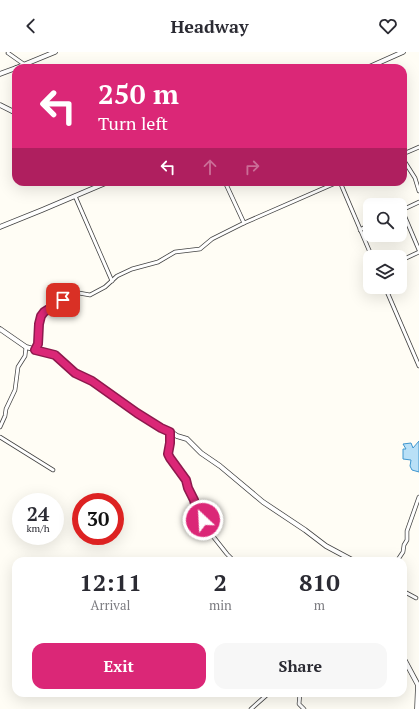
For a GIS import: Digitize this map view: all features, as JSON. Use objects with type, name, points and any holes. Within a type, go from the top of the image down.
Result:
[{"type":"street","points":[[27,64],[55,52]]},
{"type":"street","points":[[375,64],[397,53],[403,52]]},
{"type":"street","points":[[8,53],[24,64]]},
{"type":"street","points":[[0,74],[12,70]]},
{"type":"street","points":[[0,105],[12,111]]},
{"type":"street","points":[[407,152],[419,147]]},
{"type":"street","points":[[407,165],[415,178],[419,191]]},
{"type":"street","points":[[0,227],[99,186]]},
{"type":"street","points":[[227,186],[244,223]]},
{"type":"street","points":[[35,350],[38,344],[41,316],[44,312],[63,300],[79,293],[90,295],[105,287],[117,276],[132,269],[158,262],[175,252],[200,249],[212,239],[244,223],[330,186]]},
{"type":"street","points":[[341,186],[369,250]]},
{"type":"street","points":[[75,196],[112,281]]},
{"type":"street","points":[[407,208],[419,202]]},
{"type":"street","points":[[407,224],[419,251],[407,257]]},
{"type":"street","points":[[388,294],[418,364]]},
{"type":"street","points":[[0,329],[26,347],[55,355],[75,373],[92,381],[137,413],[161,428],[187,439],[262,502],[305,530],[326,546],[347,557]]},
{"type":"street","points":[[0,427],[5,416],[6,409],[15,390],[18,367],[25,356],[26,347]]},
{"type":"street","points":[[170,432],[168,454],[186,480],[196,508],[202,516],[208,530],[230,557]]},
{"type":"street","points":[[0,436],[53,470]]},
{"type":"street","points":[[400,557],[407,540],[407,531],[419,497]]},
{"type":"street","points":[[407,593],[416,598]]},
{"type":"street","points":[[407,664],[418,685],[417,709]]},
{"type":"street","points":[[251,709],[264,697]]},
{"type":"street","points":[[300,697],[299,704],[301,708]]},
{"type":"water","points":[[419,441],[419,472],[412,470],[410,466],[411,460],[403,459],[403,449],[406,449],[403,444],[411,443],[413,448]]},
{"type":"route","points":[[63,300],[44,312],[41,316],[38,344],[35,350],[55,355],[75,373],[92,381],[137,413],[170,432],[168,454],[182,474],[183,478],[186,480],[196,508],[203,520]]}]
